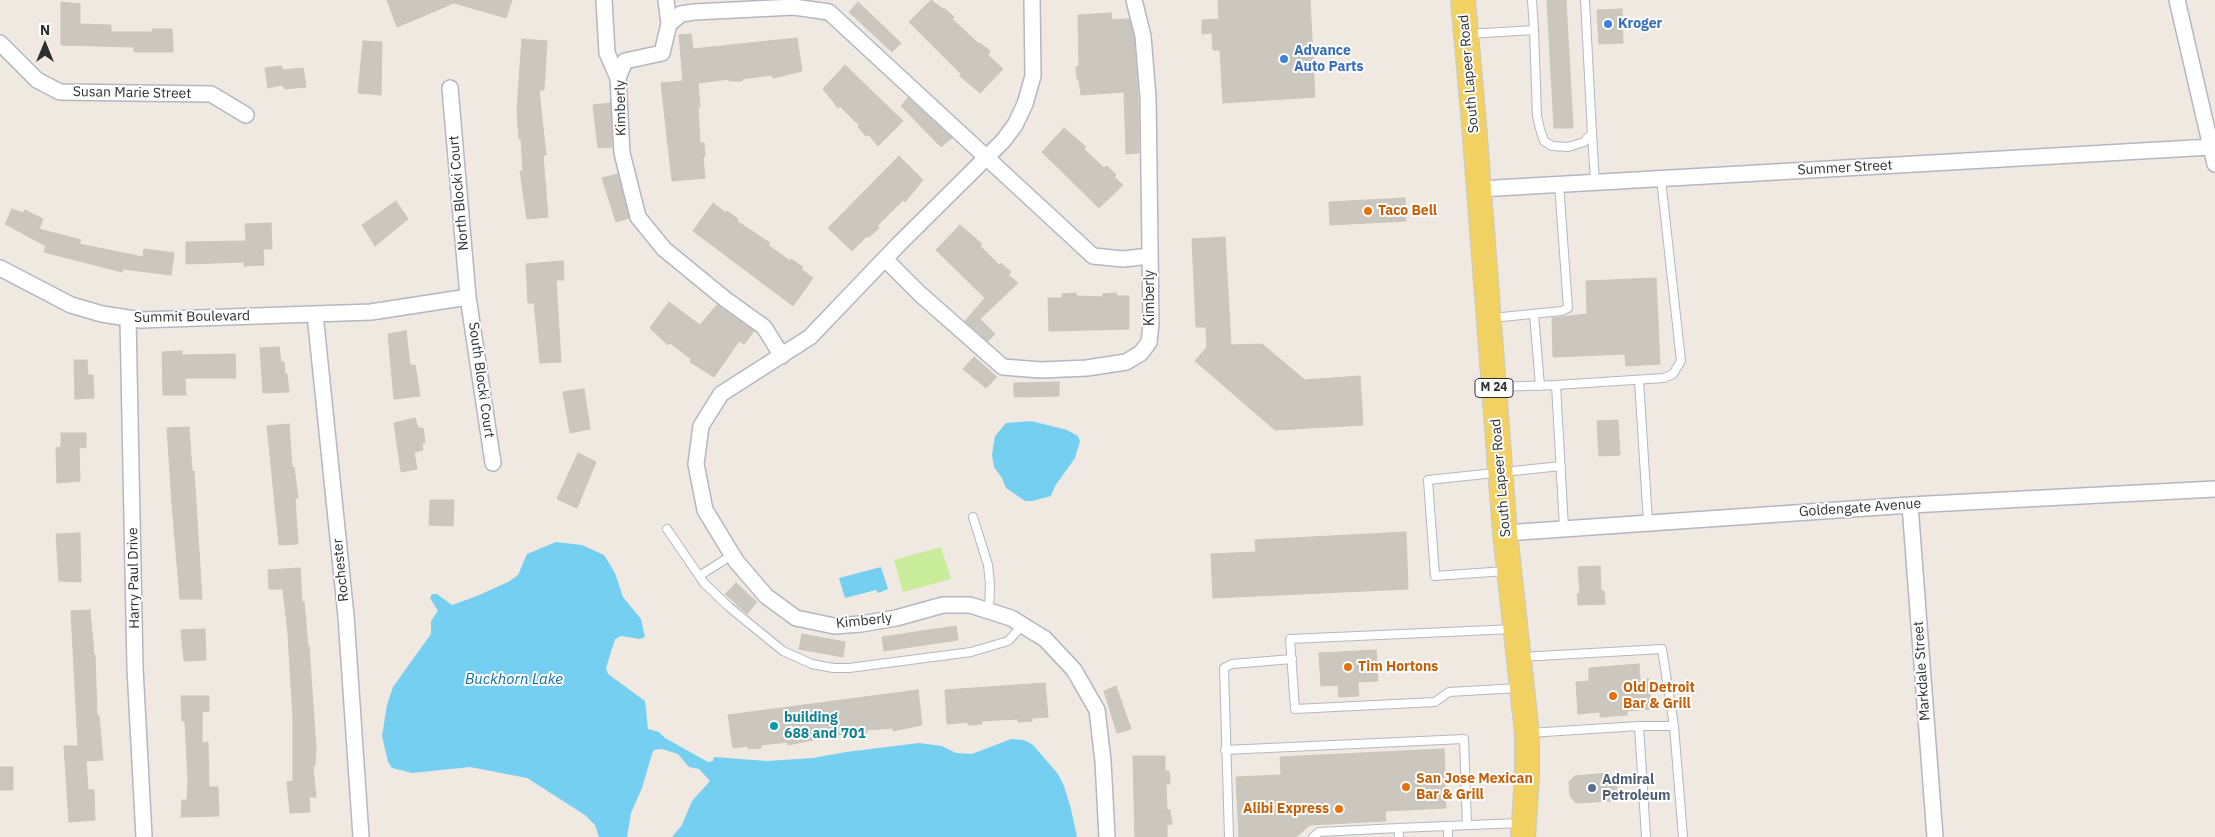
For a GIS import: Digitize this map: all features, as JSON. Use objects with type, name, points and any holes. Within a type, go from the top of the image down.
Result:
[{"type":"main road","name":"South Lapeer Road","points":[[1462,0],[1479,189],[1505,533],[1527,733],[1528,832]]},
{"type":"street","points":[[604,0],[607,53],[618,78]]},
{"type":"street","points":[[666,0],[669,24]]},
{"type":"street","name":"Kimberly","points":[[1032,0],[1033,76],[1026,101],[1015,125],[1003,141],[810,337],[721,394],[701,426],[696,464],[705,510],[732,555],[766,596],[796,618],[834,626],[862,624],[896,618],[942,605],[970,605],[1011,618],[1045,639],[1074,670],[1097,710],[1103,761],[1107,837]]},
{"type":"street","name":"Kimberly","points":[[885,259],[920,294],[1003,367],[1041,370],[1087,368],[1126,362],[1141,354],[1149,342],[1151,324],[1148,97],[1143,36],[1134,0]]},
{"type":"street","points":[[2177,0],[2215,164]]},
{"type":"street","points":[[669,24],[682,14],[694,12],[794,7],[829,12],[1093,256],[1123,259],[1150,256]]},
{"type":"street","name":"Kimberly","points":[[669,24],[662,53],[625,61],[618,78],[622,153],[638,217],[664,249],[724,299],[764,327],[782,356]]},
{"type":"street","name":"Susan Marie Street","points":[[0,43],[37,80],[60,92],[211,94],[246,115]]},
{"type":"street","name":"North Blocki Court","points":[[450,88],[468,297]]},
{"type":"street","name":"Summer Street","points":[[1479,189],[2211,147]]},
{"type":"street","name":"Summit Boulevard","points":[[0,268],[71,305],[102,314],[141,320],[371,312],[468,297]]},
{"type":"street","name":"South Blocki Court","points":[[468,297],[493,463]]},
{"type":"street","name":"Rochester","points":[[309,314],[346,616],[361,837]]},
{"type":"street","name":"Harry Paul Drive","points":[[128,318],[135,668],[144,837]]},
{"type":"street","name":"Goldengate Avenue","points":[[1505,533],[1910,505],[2215,489]]},
{"type":"street","name":"Markdale Street","points":[[1910,505],[1935,837]]},
{"type":"lane","points":[[1532,0],[1537,116],[1544,142],[1552,146],[1568,148],[1584,142],[1592,132]]},
{"type":"lane","points":[[1585,0],[1595,182]]},
{"type":"lane","points":[[1465,34],[1534,30]]},
{"type":"lane","points":[[1494,387],[1639,381],[1664,378],[1673,374],[1681,361],[1660,179]]},
{"type":"lane","points":[[1488,318],[1562,311],[1568,308],[1559,184]]},
{"type":"lane","points":[[1534,314],[1540,386]]},
{"type":"lane","points":[[1639,381],[1648,522]]},
{"type":"lane","points":[[1556,385],[1564,528]]},
{"type":"lane","points":[[1510,571],[1435,576],[1428,480],[1561,466]]},
{"type":"lane","points":[[973,517],[988,565],[990,584],[989,611]]},
{"type":"lane","points":[[667,529],[699,576],[729,607],[783,650],[812,664],[833,668],[849,668],[971,652],[1008,641],[1023,625]]},
{"type":"lane","points":[[699,576],[732,555]]},
{"type":"lane","points":[[1516,629],[1290,639],[1295,710],[1435,702],[1449,692],[1522,688]]},
{"type":"lane","points":[[1519,657],[1662,649],[1674,726],[1683,837]]},
{"type":"lane","points":[[1229,837],[1223,673],[1228,665],[1292,659]]},
{"type":"lane","points":[[1527,733],[1639,726],[1674,726]]},
{"type":"lane","points":[[1639,726],[1646,837]]},
{"type":"lane","points":[[1225,750],[1464,739],[1467,825]]},
{"type":"lane","points":[[1313,837],[1319,832],[1467,825],[1528,832]]},
{"type":"lane","points":[[1448,826],[1448,837]]},
{"type":"lane","points":[[1398,828],[1399,837]]},
{"type":"green space","points":[[941,547],[951,579],[903,592],[894,560]]},
{"type":"water","points":[[1031,421],[1067,430],[1078,436],[1080,441],[1075,458],[1055,486],[1051,496],[1025,501],[1006,488],[994,467],[992,455],[995,436],[1006,423]]},
{"type":"water","name":"Buckhorn Lake","points":[[556,542],[582,545],[604,555],[615,573],[623,597],[641,619],[645,637],[640,639],[621,636],[615,639],[606,668],[608,674],[645,701],[648,729],[659,732],[665,738],[708,762],[713,761],[714,757],[767,761],[813,758],[919,743],[942,746],[956,753],[972,754],[1011,739],[1024,740],[1033,745],[1058,774],[1071,809],[1077,837],[672,837],[682,825],[692,801],[710,781],[699,769],[689,767],[678,754],[662,749],[654,750],[652,754],[642,788],[631,813],[627,837],[599,837],[595,825],[585,815],[527,778],[470,767],[412,773],[392,768],[388,762],[382,736],[387,705],[393,687],[431,634],[431,621],[438,611],[430,598],[432,594],[437,594],[452,605],[477,596],[508,582],[518,575],[527,554]]},
{"type":"water","points":[[881,567],[888,589],[878,593],[876,590],[845,598],[839,578]]},
{"type":"building","points":[[387,0],[512,0],[506,18],[454,3],[397,27]]},
{"type":"building","points":[[931,0],[944,8],[954,17],[952,19],[979,44],[990,51],[988,55],[1003,69],[980,93],[960,76],[961,74],[909,22]]},
{"type":"building","points":[[1218,0],[1310,0],[1315,97],[1223,103],[1220,50],[1213,50],[1212,33],[1202,34],[1202,20],[1219,19]]},
{"type":"building","points":[[1547,0],[1566,0],[1573,128],[1554,128]]},
{"type":"building","points":[[61,2],[80,4],[80,24],[111,25],[111,32],[153,32],[152,29],[172,29],[173,52],[134,52],[134,47],[61,45]]},
{"type":"building","points":[[858,2],[901,43],[892,52],[849,12]]},
{"type":"building","points":[[1622,9],[1623,43],[1599,44],[1597,10]]},
{"type":"building","points":[[1111,13],[1112,20],[1129,19],[1134,38],[1138,94],[1139,153],[1126,154],[1124,92],[1081,95],[1079,80],[1077,79],[1076,67],[1079,66],[1078,15]]},
{"type":"building","points":[[691,34],[693,49],[797,38],[802,71],[773,78],[771,75],[742,79],[742,81],[729,81],[729,79],[698,83],[700,143],[704,143],[705,178],[672,181],[661,83],[683,81],[679,35]]},
{"type":"building","points":[[522,39],[547,41],[544,90],[539,90],[546,155],[543,155],[548,217],[527,219],[520,171],[523,171],[517,110]]},
{"type":"building","points":[[363,41],[382,42],[381,95],[358,93]]},
{"type":"building","points":[[845,65],[903,121],[878,146],[869,135],[866,136],[858,127],[859,125],[840,106],[838,108],[823,89]]},
{"type":"building","points":[[281,66],[283,70],[303,68],[306,87],[285,89],[282,85],[268,88],[265,68]]},
{"type":"building","points":[[908,98],[952,138],[941,147],[901,106]]},
{"type":"building","points":[[610,103],[612,147],[598,148],[593,105]]},
{"type":"building","points":[[1064,128],[1086,147],[1084,149],[1104,168],[1107,166],[1116,175],[1114,177],[1123,185],[1099,208],[1042,152]]},
{"type":"building","points":[[899,156],[923,180],[905,202],[903,200],[877,226],[879,228],[869,237],[867,236],[852,251],[828,228]]},
{"type":"building","points":[[618,174],[629,218],[616,222],[602,178]]},
{"type":"building","name":"Taco Bell","points":[[1405,198],[1406,221],[1330,225],[1329,202]]},
{"type":"building","points":[[396,201],[408,219],[375,246],[362,225]]},
{"type":"building","points":[[713,203],[770,243],[768,245],[790,261],[791,259],[803,267],[801,269],[813,278],[793,306],[693,231]]},
{"type":"building","points":[[12,209],[23,213],[25,210],[43,219],[39,229],[81,240],[79,244],[143,257],[144,249],[174,253],[171,275],[123,269],[122,272],[44,252],[46,246],[5,224]]},
{"type":"building","points":[[271,223],[272,249],[263,249],[264,265],[244,266],[244,262],[186,264],[186,242],[246,241],[245,224]]},
{"type":"building","points":[[960,225],[982,244],[980,246],[999,265],[1001,263],[1011,272],[1008,275],[1018,283],[980,319],[995,334],[988,341],[965,321],[985,298],[936,250]]},
{"type":"building","points":[[1225,237],[1231,345],[1262,344],[1305,380],[1360,376],[1363,425],[1275,430],[1195,361],[1207,347],[1206,327],[1196,327],[1192,239]]},
{"type":"building","points":[[563,261],[564,280],[556,280],[561,362],[540,363],[534,303],[528,303],[526,264]]},
{"type":"building","points":[[1656,278],[1660,364],[1626,366],[1625,354],[1553,357],[1552,318],[1587,314],[1586,281]]},
{"type":"building","points":[[1076,293],[1076,296],[1102,297],[1103,294],[1116,293],[1117,296],[1129,296],[1129,329],[1049,331],[1048,298],[1062,298],[1062,294]]},
{"type":"building","points":[[669,302],[700,325],[717,305],[754,331],[744,344],[739,341],[714,377],[690,362],[691,359],[670,343],[668,345],[650,328]]},
{"type":"building","points":[[406,331],[410,365],[415,365],[420,396],[394,399],[388,334]]},
{"type":"building","points":[[279,347],[281,362],[284,362],[285,374],[287,374],[289,392],[263,393],[260,348]]},
{"type":"building","points":[[182,351],[182,355],[235,354],[236,378],[185,378],[186,395],[163,395],[162,352]]},
{"type":"building","points":[[974,357],[997,377],[986,388],[963,369]]},
{"type":"building","points":[[74,360],[87,360],[88,375],[93,375],[94,398],[75,399]]},
{"type":"building","points":[[1059,382],[1059,396],[1014,397],[1014,383]]},
{"type":"building","points":[[584,389],[590,429],[570,433],[563,392]]},
{"type":"building","points":[[415,418],[418,428],[423,428],[425,443],[422,443],[423,450],[414,452],[417,469],[401,472],[394,423]]},
{"type":"building","points":[[1618,420],[1620,455],[1599,456],[1597,421]]},
{"type":"building","points":[[289,424],[292,467],[294,467],[298,498],[295,498],[298,544],[279,545],[267,426]]},
{"type":"building","points":[[189,427],[192,471],[194,471],[202,599],[180,599],[172,504],[167,428]]},
{"type":"building","points":[[61,433],[86,433],[86,448],[79,447],[80,481],[57,483],[56,448],[61,447]]},
{"type":"building","points":[[578,453],[596,462],[577,508],[557,499]]},
{"type":"building","points":[[430,500],[454,500],[453,526],[429,525]]},
{"type":"building","points":[[1406,532],[1408,589],[1213,598],[1211,554],[1256,552],[1255,540]]},
{"type":"building","points":[[80,533],[81,582],[59,581],[56,534]]},
{"type":"building","points":[[1600,566],[1601,591],[1604,591],[1605,604],[1578,605],[1577,594],[1580,593],[1578,567]]},
{"type":"building","points":[[300,568],[302,602],[304,602],[309,646],[316,749],[315,766],[313,766],[316,797],[309,797],[310,812],[290,813],[287,782],[293,781],[293,719],[288,634],[283,589],[269,589],[268,570]]},
{"type":"building","points":[[736,583],[757,602],[747,614],[725,594]]},
{"type":"building","points":[[90,610],[95,655],[97,715],[99,716],[103,760],[86,761],[88,790],[94,790],[95,820],[69,822],[64,746],[78,746],[71,611]]},
{"type":"building","points":[[956,626],[958,640],[884,651],[882,637]]},
{"type":"building","points":[[205,629],[206,660],[184,661],[181,630]]},
{"type":"building","points":[[802,634],[845,642],[843,657],[799,649]]},
{"type":"building","name":"Tim Hortons","points":[[1376,650],[1378,681],[1358,682],[1359,696],[1339,697],[1338,685],[1321,686],[1319,653]]},
{"type":"building","name":"Old Detroit Bar & Grill","points":[[1639,664],[1640,680],[1649,679],[1651,709],[1627,711],[1627,715],[1600,717],[1600,712],[1578,714],[1576,682],[1589,681],[1589,668]]},
{"type":"building","points":[[1045,683],[1048,717],[1032,718],[1032,721],[1018,722],[1018,719],[981,721],[982,724],[968,725],[968,722],[947,724],[945,690]]},
{"type":"building","points":[[1116,686],[1131,729],[1117,733],[1104,691]]},
{"type":"building","points":[[918,690],[922,725],[893,731],[893,728],[866,730],[867,733],[853,734],[853,732],[788,745],[788,742],[761,745],[761,748],[748,749],[748,746],[733,748],[728,715]]},
{"type":"building","points":[[181,696],[209,696],[209,711],[202,712],[202,743],[208,742],[209,787],[218,787],[219,816],[181,817],[182,800],[187,800],[188,782],[185,721],[182,721]]},
{"type":"building","points":[[1444,749],[1446,808],[1385,811],[1386,821],[1310,825],[1296,837],[1239,837],[1236,777],[1281,775],[1280,757]]},
{"type":"building","points":[[1133,756],[1165,756],[1165,771],[1169,771],[1170,784],[1166,784],[1167,810],[1170,810],[1172,824],[1167,825],[1167,837],[1135,837]]},
{"type":"building","points":[[0,767],[13,767],[13,790],[0,790]]},
{"type":"building","points":[[1609,773],[1616,779],[1617,793],[1611,801],[1576,803],[1570,796],[1569,782],[1575,776]]},
{"type":"place","name":"Kroger","points":[[1608,24]]},
{"type":"place","name":"Advance Auto Parts","points":[[1284,59]]},
{"type":"place","name":"Taco Bell","points":[[1368,211]]},
{"type":"place","name":"Tim Hortons","points":[[1348,667]]},
{"type":"place","name":"Old Detroit Bar & Grill","points":[[1613,696]]},
{"type":"place","name":"building 688 and 701","points":[[774,726]]},
{"type":"place","name":"San Jose Mexican Bar & Grill","points":[[1406,787]]},
{"type":"place","name":"Admiral Petroleum","points":[[1592,788]]},
{"type":"place","name":"Alibi Express","points":[[1339,809]]}]
